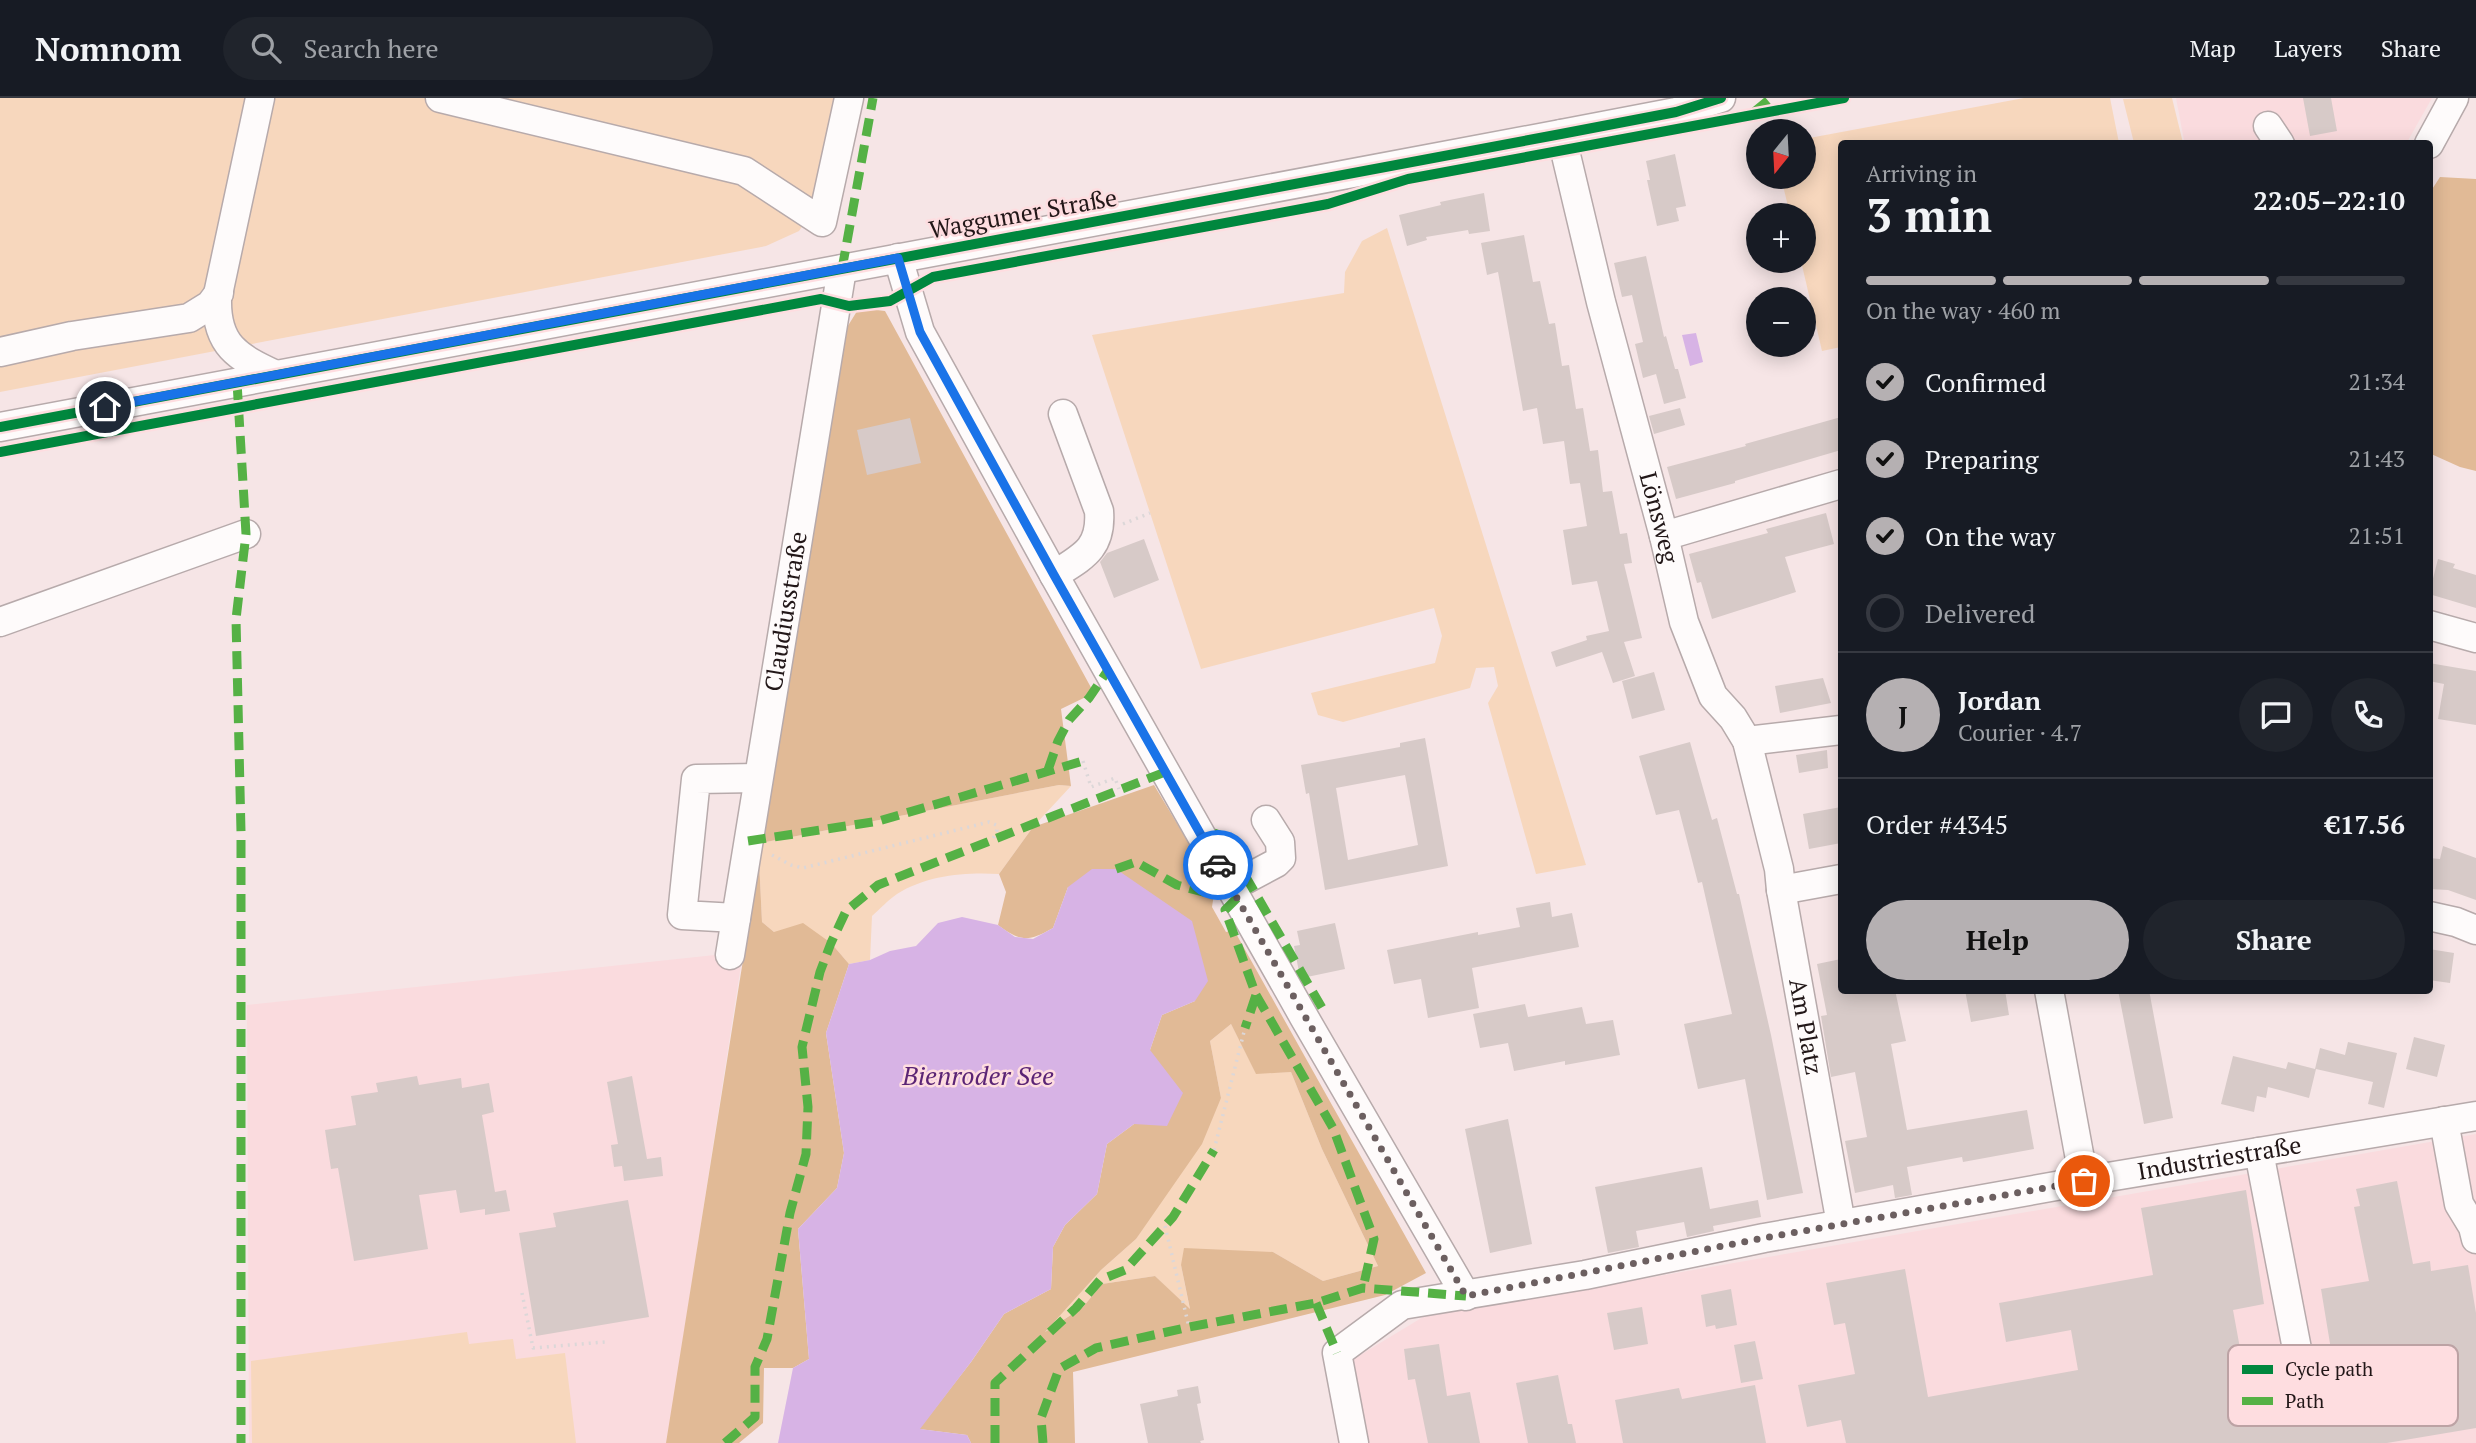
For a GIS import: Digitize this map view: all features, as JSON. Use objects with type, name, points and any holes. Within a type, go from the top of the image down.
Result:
[{"type":"street","points":[[260,98],[219,293],[219,328],[227,344],[255,365],[276,375]]},
{"type":"street","points":[[440,98],[744,171],[822,222],[849,98]]},
{"type":"street","name":"Waggumer Straße","points":[[0,427],[1561,134],[1676,112],[1721,98]]},
{"type":"street","points":[[2431,140],[2454,98]]},
{"type":"street","name":"Lönsweg","points":[[1561,134],[1601,302],[1685,622],[1713,696],[1733,718],[1748,741],[1779,869],[1781,890]]},
{"type":"street","points":[[898,258],[920,332],[1054,575],[1466,1296]]},
{"type":"street","name":"Claudiusstraße","points":[[730,955],[842,269]]},
{"type":"street","points":[[0,352],[72,336],[189,318],[210,305],[219,293]]},
{"type":"street","points":[[1054,575],[1081,557],[1093,545],[1099,535],[1100,526],[1099,511],[1063,414]]},
{"type":"street","points":[[1664,536],[1838,485]]},
{"type":"street","points":[[0,622],[246,534]]},
{"type":"street","points":[[2433,626],[2476,638]]},
{"type":"street","points":[[1748,741],[1838,730]]},
{"type":"street","points":[[736,918],[682,915],[696,779],[758,778]]},
{"type":"street","points":[[1231,887],[1281,858],[1280,842],[1266,820]]},
{"type":"street","points":[[1781,890],[1838,880]]},
{"type":"street","name":"Am Platz","points":[[1781,890],[1841,1224]]},
{"type":"street","points":[[2433,917],[2476,930]]},
{"type":"street","points":[[2050,994],[2084,1181]]},
{"type":"street","name":"Industriestraße","points":[[1354,1443],[1337,1353],[1402,1305],[1466,1296],[1841,1224],[2084,1181],[2476,1116]]},
{"type":"street","points":[[2444,1121],[2459,1204],[2473,1227],[2476,1239]]},
{"type":"street","points":[[2259,1152],[2296,1345]]},
{"type":"path","points":[[1083,761],[1091,787],[1115,778],[1119,789]]},
{"type":"path","points":[[748,841],[776,858],[803,869],[989,822],[996,825],[993,839]]},
{"type":"path","points":[[1214,1150],[1245,1028]]},
{"type":"path","points":[[1165,1226],[1189,1327]]},
{"type":"path","points":[[522,1293],[533,1348],[605,1342]]},
{"type":"shaded area","points":[[0,98],[844,98],[826,191],[799,231],[766,246],[0,392]]},
{"type":"shaded area","points":[[2024,98],[2110,98],[2118,140],[1838,140],[1838,348],[1822,351],[1816,325],[1816,287],[1807,287],[1804,273],[1816,273],[1816,203],[1787,203],[1784,189],[1816,189],[1816,137]]},
{"type":"shaded area","points":[[2172,98],[2182,140],[2133,140],[2123,99]]},
{"type":"shaded area","points":[[2176,98],[2432,98],[2408,140],[2184,140]]},
{"type":"shaded area","points":[[2440,177],[2476,179],[2476,471],[2433,455],[2433,188]]},
{"type":"shaded area","points":[[1387,228],[1586,865],[1536,874],[1488,703],[1498,686],[1494,667],[1476,668],[1470,688],[1343,722],[1318,715],[1311,693],[1435,663],[1442,636],[1434,608],[1201,669],[1092,335],[1344,293],[1345,272],[1362,241]]},
{"type":"shaded area","points":[[859,308],[885,311],[1094,693],[1061,709],[1071,786],[1059,785],[761,843],[836,345]]},
{"type":"shaded area","points":[[1059,785],[1071,786],[1033,827],[999,874],[960,874],[921,883],[897,894],[872,916],[870,960],[849,964],[831,943],[774,932],[762,922],[759,860],[761,843]]},
{"type":"shaded area","points":[[1154,785],[1215,887],[1212,907],[1226,932],[1234,930],[1426,1273],[1385,1295],[1073,1372],[1075,1443],[971,1443],[967,1435],[919,1429],[1004,1314],[1051,1289],[1053,1247],[1065,1225],[1097,1194],[1107,1144],[1134,1124],[1150,1050],[1162,1015],[1195,1001],[1068,887],[1053,928],[1037,936],[1025,938],[1013,935],[998,925],[1006,892],[999,874],[1033,827]],"holes":[[[1231,1024],[1256,1074],[1291,1072],[1322,1149],[1378,1266],[1323,1281],[1273,1252],[1184,1248],[1181,1265],[1190,1309],[1155,1276],[1102,1284],[1083,1307],[1045,1332],[1101,1270],[1136,1239],[1202,1144],[1221,1098],[1210,1041]]]},
{"type":"shaded area","points":[[759,860],[762,922],[774,932],[803,923],[831,943],[849,964],[826,1033],[844,1153],[837,1188],[798,1229],[809,1359],[793,1368],[764,1368],[763,1423],[739,1443],[666,1443]]},
{"type":"shaded area","points":[[743,952],[667,1443],[249,1443],[247,1005]]},
{"type":"shaded area","points":[[1231,1024],[1256,1073],[1291,1072],[1322,1149],[1378,1266],[1323,1281],[1273,1252],[1181,1265],[1190,1310],[1155,1276],[1102,1284],[1083,1307],[1041,1334],[1101,1270],[1136,1239],[1221,1098],[1210,1041]]},
{"type":"shaded area","points":[[2476,1134],[2476,1443],[1366,1443],[1352,1360],[1423,1317]]},
{"type":"shaded area","points":[[467,1332],[469,1344],[513,1339],[516,1359],[565,1353],[576,1443],[252,1443],[251,1361]]},
{"type":"water","points":[[1696,333],[1703,362],[1690,366],[1682,335]]},
{"type":"water","name":"Bienroder See","points":[[1092,869],[1116,869],[1192,921],[1208,981],[1195,1001],[1162,1015],[1150,1050],[1183,1093],[1167,1126],[1134,1124],[1107,1144],[1097,1194],[1065,1225],[1053,1247],[1051,1289],[1004,1314],[920,1429],[967,1435],[971,1443],[778,1443],[793,1368],[809,1359],[798,1229],[837,1188],[844,1153],[826,1033],[849,964],[916,946],[938,923],[962,917],[998,925],[1015,937],[1033,939],[1053,928],[1068,887]]},
{"type":"building","points":[[2303,98],[2331,98],[2337,131],[2310,136]]},
{"type":"building","points":[[1675,154],[1686,206],[1676,208],[1679,221],[1657,226],[1647,180],[1650,180],[1646,161]]},
{"type":"building","points":[[1484,193],[1490,231],[1469,234],[1468,230],[1426,237],[1427,240],[1407,246],[1399,215],[1441,205],[1440,202]]},
{"type":"building","points":[[1524,235],[1533,282],[1540,281],[1549,324],[1555,323],[1562,366],[1569,365],[1576,409],[1583,408],[1590,451],[1598,450],[1603,492],[1612,491],[1620,534],[1627,533],[1632,563],[1624,564],[1642,638],[1624,642],[1635,676],[1613,683],[1602,652],[1556,667],[1551,652],[1587,640],[1586,636],[1609,631],[1597,581],[1572,585],[1563,530],[1587,526],[1580,483],[1570,484],[1564,441],[1543,444],[1537,408],[1523,411],[1498,272],[1487,275],[1481,243]]},
{"type":"building","points":[[1646,256],[1664,337],[1666,336],[1675,369],[1678,369],[1686,398],[1664,404],[1656,374],[1643,378],[1635,344],[1643,342],[1632,295],[1622,297],[1614,263]]},
{"type":"building","points":[[1680,408],[1685,425],[1654,434],[1649,416]]},
{"type":"building","points":[[910,418],[921,463],[867,475],[857,430]]},
{"type":"building","points":[[1838,418],[1838,451],[1676,499],[1667,467],[1746,446],[1745,444]]},
{"type":"building","points":[[1826,513],[1834,544],[1785,557],[1796,592],[1712,619],[1701,582],[1697,583],[1689,554],[1768,533],[1766,529]]},
{"type":"building","points":[[1144,539],[1159,580],[1114,598],[1100,562],[1107,553]]},
{"type":"building","points":[[2438,559],[2455,564],[2453,568],[2476,575],[2476,608],[2433,595],[2433,578]]},
{"type":"building","points":[[2433,664],[2476,671],[2476,725],[2438,719],[2444,684],[2433,682]]},
{"type":"building","points":[[1654,672],[1665,710],[1632,719],[1622,681]]},
{"type":"building","points":[[1823,678],[1831,703],[1780,713],[1775,686]]},
{"type":"building","points":[[1425,738],[1448,866],[1325,890],[1309,793],[1306,794],[1301,765],[1400,747],[1400,743]],"holes":[[[1405,775],[1418,845],[1348,860],[1336,788]]]},
{"type":"building","points":[[1690,742],[1712,820],[1717,818],[1739,894],[1803,1193],[1767,1200],[1745,1079],[1698,1089],[1684,1024],[1732,1014],[1702,882],[1698,883],[1679,810],[1656,815],[1639,756]]},
{"type":"building","points":[[1827,750],[1828,768],[1799,773],[1796,755]]},
{"type":"building","points":[[1838,808],[1838,844],[1809,849],[1803,814]]},
{"type":"building","points":[[2443,846],[2476,858],[2476,900],[2448,890],[2433,889],[2433,858],[2440,859]]},
{"type":"building","points":[[1550,902],[1552,917],[1572,913],[1579,947],[1472,968],[1479,1008],[1428,1018],[1421,979],[1394,984],[1387,950],[1478,932],[1478,935],[1520,927],[1516,908]]},
{"type":"building","points":[[1335,923],[1345,969],[1307,977],[1305,971],[1299,972],[1294,946],[1300,945],[1297,931]]},
{"type":"building","points":[[2433,950],[2454,953],[2450,983],[2433,981]]},
{"type":"building","points":[[1838,960],[1838,994],[1896,994],[1906,1041],[1891,1044],[1907,1130],[2027,1110],[2034,1149],[1963,1162],[1962,1157],[1907,1167],[1912,1195],[1895,1198],[1893,1185],[1855,1193],[1845,1141],[1867,1137],[1855,1072],[1831,1077],[1821,1016],[1827,1015],[1817,964]]},
{"type":"building","points":[[1966,994],[2006,994],[2009,1015],[1971,1022]]},
{"type":"building","points":[[2119,994],[2150,994],[2173,1118],[2144,1124]]},
{"type":"building","points":[[1525,1004],[1528,1017],[1582,1007],[1586,1024],[1613,1020],[1620,1055],[1565,1065],[1565,1061],[1514,1071],[1508,1043],[1480,1048],[1473,1014]]},
{"type":"building","points":[[2414,1037],[2445,1045],[2437,1077],[2406,1069]]},
{"type":"building","points":[[2348,1042],[2397,1053],[2384,1108],[2368,1104],[2373,1082],[2316,1069],[2309,1098],[2268,1087],[2266,1098],[2257,1096],[2254,1112],[2221,1104],[2233,1056],[2286,1069],[2288,1062],[2315,1069],[2320,1048],[2345,1055]]},
{"type":"building","points":[[417,1076],[419,1085],[461,1078],[462,1088],[489,1083],[494,1112],[482,1115],[495,1192],[506,1190],[510,1211],[485,1215],[485,1209],[460,1213],[456,1190],[419,1195],[428,1249],[354,1261],[338,1168],[331,1169],[325,1130],[356,1125],[351,1096],[378,1092],[376,1083]]},
{"type":"building","points":[[632,1076],[647,1159],[661,1157],[663,1176],[624,1181],[622,1166],[614,1167],[611,1145],[618,1144],[607,1082]]},
{"type":"building","points":[[1508,1119],[1532,1244],[1490,1253],[1465,1129]]},
{"type":"building","points":[[1702,1167],[1710,1209],[1758,1200],[1761,1217],[1713,1226],[1714,1231],[1687,1237],[1684,1222],[1636,1231],[1639,1247],[1608,1253],[1595,1187]]},
{"type":"building","points":[[2397,1181],[2413,1264],[2430,1261],[2431,1271],[2468,1265],[2476,1313],[2476,1428],[2387,1443],[1846,1443],[1841,1420],[1807,1427],[1798,1385],[1855,1374],[1845,1323],[1834,1325],[1826,1283],[1905,1269],[1928,1397],[2078,1370],[2071,1330],[2006,1342],[1999,1303],[2153,1275],[2141,1208],[2246,1190],[2264,1304],[2233,1310],[2239,1345],[2228,1345],[2228,1426],[2458,1426],[2458,1345],[2330,1345],[2321,1289],[2369,1281],[2354,1207],[2360,1206],[2356,1189]]},
{"type":"building","points":[[628,1200],[649,1317],[536,1336],[519,1233],[556,1227],[553,1213]]},
{"type":"building","points":[[1731,1289],[1737,1325],[1716,1329],[1715,1325],[1706,1327],[1701,1295]]},
{"type":"building","points":[[1642,1307],[1648,1344],[1614,1350],[1607,1313]]},
{"type":"building","points":[[1755,1341],[1763,1379],[1741,1383],[1734,1345]]},
{"type":"building","points":[[1439,1344],[1447,1396],[1470,1392],[1480,1443],[1428,1443],[1415,1379],[1408,1380],[1404,1349]]},
{"type":"building","points":[[1558,1375],[1568,1424],[1572,1424],[1576,1443],[1528,1443],[1516,1383]]},
{"type":"building","points":[[1755,1385],[1766,1443],[1623,1443],[1615,1400],[1679,1388],[1682,1399]]},
{"type":"building","points":[[1198,1386],[1201,1403],[1197,1404],[1204,1440],[1200,1441],[1201,1443],[1148,1443],[1140,1404],[1178,1396],[1177,1390]]},
{"type":"marked path","points":[[842,269],[873,98]]},
{"type":"marked path","points":[[1754,112],[1771,98]]},
{"type":"marked path","points":[[237,382],[246,534],[236,619],[241,832],[241,1443]]},
{"type":"marked path","points":[[1048,770],[1069,720],[1089,698],[1108,670]]},
{"type":"marked path","points":[[748,841],[879,821],[1083,761]]},
{"type":"marked path","points":[[725,1443],[755,1417],[755,1367],[767,1339],[790,1213],[806,1154],[808,1107],[802,1047],[820,972],[846,911],[878,885],[1165,772]]},
{"type":"marked path","points":[[1214,833],[1222,836],[1325,1013]]},
{"type":"marked path","points":[[1116,869],[1136,862],[1177,885],[1203,892],[1232,889]]},
{"type":"marked path","points":[[1237,898],[1225,910],[1256,995],[1245,1028]]},
{"type":"marked path","points":[[1256,995],[1333,1128],[1374,1239],[1363,1288]]},
{"type":"marked path","points":[[995,1443],[995,1383],[1076,1308],[1100,1280],[1125,1270],[1173,1217],[1214,1150]]},
{"type":"marked path","points":[[1043,1443],[1041,1418],[1059,1369],[1096,1348],[1316,1303],[1363,1288],[1466,1296]]},
{"type":"marked path","points":[[1316,1303],[1337,1353]]},
{"type":"cycle path","points":[[0,427],[1561,134],[1676,112],[1721,98]]},
{"type":"cycle path","points":[[0,452],[821,299],[849,306],[890,301],[933,277],[1328,204],[1408,179],[1844,98]]},
{"type":"way so far","points":[[1218,865],[1466,1296],[1764,1238],[2084,1181]]},
{"type":"route","points":[[105,407],[898,258],[920,332],[1218,865]]}]
